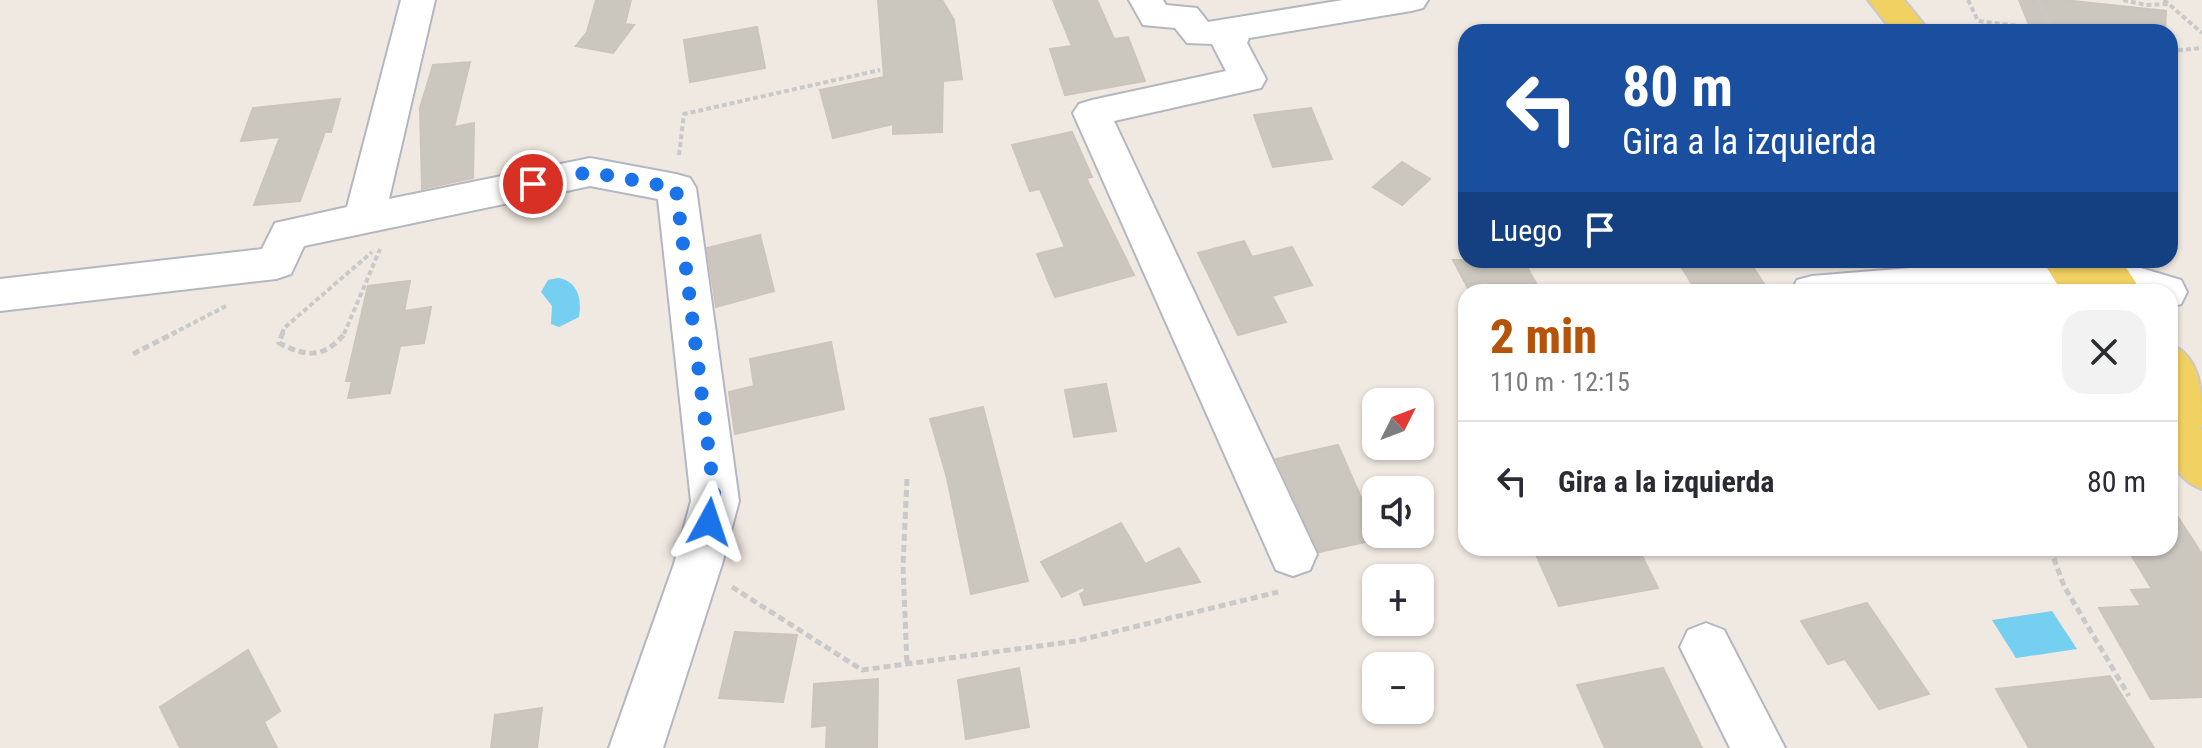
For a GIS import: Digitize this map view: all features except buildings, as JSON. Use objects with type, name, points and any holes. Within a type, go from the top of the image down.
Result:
[{"type":"main road","points":[[1877,0],[1894,24]]},
{"type":"main road","points":[[1885,0],[1905,24]]},
{"type":"main road","points":[[2178,374],[2202,408]]},
{"type":"street","points":[[373,231],[418,0]]},
{"type":"street","points":[[1146,0],[1155,17],[1185,16],[1199,35],[1236,29],[1307,8],[1411,0]]},
{"type":"street","points":[[1236,29],[1229,43],[1248,79],[1092,113],[1289,572]]},
{"type":"street","points":[[0,295],[276,263],[289,234],[373,231],[590,172],[676,188],[715,501],[698,564],[636,748]]},
{"type":"street","points":[[1943,284],[2091,275],[2130,284]]},
{"type":"street","points":[[2178,296],[2202,303]]},
{"type":"street","points":[[1706,647],[1758,748]]},
{"type":"path","points":[[1968,0],[1978,21],[2003,24]]},
{"type":"path","points":[[2039,0],[2049,24]]},
{"type":"path","points":[[2123,0],[2146,5],[2166,2],[2202,33]]},
{"type":"path","points":[[2178,50],[2202,48]]},
{"type":"path","points":[[676,188],[684,114],[880,70]]},
{"type":"path","points":[[373,231],[344,340],[325,353],[295,355],[279,343],[284,328],[373,231]]},
{"type":"path","points":[[133,354],[264,284],[276,263]]},
{"type":"path","points":[[907,479],[903,566],[907,664]]},
{"type":"path","points":[[2053,556],[2064,586],[2129,696]]},
{"type":"path","points":[[698,564],[777,619],[862,670],[1076,641],[1289,572]]},
{"type":"water","points":[[558,278],[574,287],[580,304],[579,317],[559,327],[551,324],[552,306],[541,292],[548,280]]},
{"type":"water","points":[[2052,611],[2077,649],[2016,658],[1992,620]]},
{"type":"route","points":[[533,184],[590,172],[676,188],[715,501],[709,522]]}]
